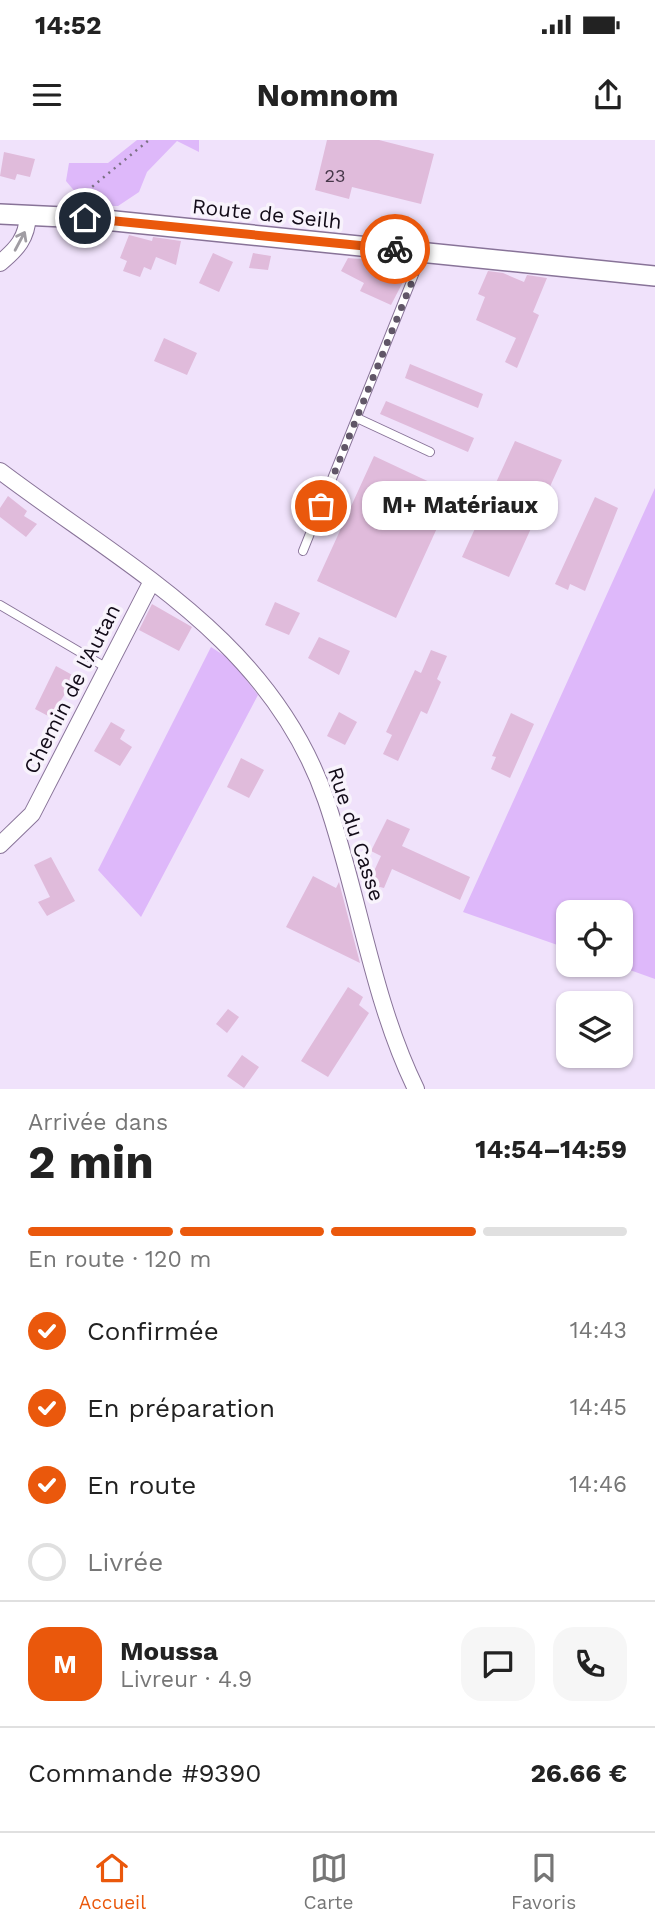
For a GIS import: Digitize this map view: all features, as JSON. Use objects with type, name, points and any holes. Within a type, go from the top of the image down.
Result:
[{"type":"street","name":"Route de Seilh","points":[[0,214],[56,216],[655,276]]},
{"type":"street","points":[[0,263],[17,249],[25,236],[28,215]]},
{"type":"street","name":"Rue du Casse","points":[[0,471],[205,622],[272,693],[326,797],[390,1021],[416,1089]]},
{"type":"street","name":"Chemin de l'Autan","points":[[0,845],[32,814],[152,581]]},
{"type":"lane","points":[[303,551],[424,252]]},
{"type":"lane","points":[[356,418],[430,452]]},
{"type":"lane","points":[[0,605],[107,668]]},
{"type":"path","points":[[56,216],[149,140]]},
{"type":"shaded area","points":[[137,140],[199,140],[199,152],[177,141],[147,172],[139,192],[118,206],[87,206],[66,181],[69,163],[108,163]]},
{"type":"shaded area","points":[[655,488],[655,979],[633,971],[633,900],[556,900],[556,944],[463,912]]},
{"type":"shaded area","points":[[211,647],[231,660],[258,695],[141,917],[98,870]]},
{"type":"building","points":[[327,140],[379,140],[434,154],[421,204],[352,187],[349,199],[315,190]]},
{"type":"building","points":[[4,152],[35,159],[30,177],[17,174],[15,180],[0,176]]},
{"type":"building","points":[[129,235],[152,241],[153,237],[181,241],[176,265],[156,257],[151,270],[144,267],[140,277],[123,271],[127,261],[120,258]]},
{"type":"building","points":[[213,253],[233,262],[219,292],[199,283]]},
{"type":"building","points":[[253,253],[271,256],[268,270],[249,268]]},
{"type":"building","points":[[348,258],[372,260],[405,278],[391,305],[360,291],[364,283],[341,271]]},
{"type":"building","points":[[488,271],[503,273],[524,282],[527,275],[547,278],[533,312],[539,315],[517,368],[505,362],[516,338],[476,320],[485,297],[478,294]]},
{"type":"building","points":[[164,338],[197,353],[187,375],[154,361]]},
{"type":"building","points":[[410,364],[483,394],[478,408],[405,378]]},
{"type":"building","points":[[386,401],[474,438],[468,452],[380,414]]},
{"type":"building","points":[[515,441],[562,460],[509,577],[462,557]]},
{"type":"building","points":[[374,456],[453,493],[396,618],[317,581]]},
{"type":"building","points":[[8,496],[27,511],[24,516],[37,524],[26,537],[0,517],[0,508]]},
{"type":"building","points":[[595,497],[618,508],[585,591],[570,584],[568,590],[555,584]]},
{"type":"building","points":[[275,602],[300,613],[289,635],[265,625]]},
{"type":"building","points":[[152,604],[192,627],[179,651],[139,630]]},
{"type":"building","points":[[319,637],[350,651],[339,675],[308,658]]},
{"type":"building","points":[[431,650],[447,656],[437,679],[441,682],[427,714],[421,711],[398,761],[383,754],[392,735],[386,732],[415,670],[421,673]]},
{"type":"building","points":[[56,666],[76,677],[50,717],[35,709]]},
{"type":"building","points":[[339,712],[357,722],[345,745],[327,736]]},
{"type":"building","points":[[511,713],[534,724],[510,778],[491,769],[496,757],[492,756]]},
{"type":"building","points":[[111,722],[125,730],[120,739],[132,747],[120,766],[94,751]]},
{"type":"building","points":[[241,758],[264,770],[249,798],[227,787]]},
{"type":"building","points":[[387,819],[410,829],[402,846],[470,877],[460,900],[392,869],[384,888],[368,884],[381,856],[371,851]]},
{"type":"building","points":[[51,857],[75,901],[47,916],[38,902],[50,897],[34,865]]},
{"type":"building","points":[[313,876],[336,888],[339,882],[360,963],[286,927]]},
{"type":"building","points":[[348,987],[363,997],[359,1005],[369,1013],[328,1077],[301,1061]]},
{"type":"building","points":[[228,1009],[239,1017],[227,1033],[216,1024]]},
{"type":"building","points":[[242,1055],[259,1067],[244,1088],[227,1076]]},
{"type":"way so far","points":[[321,506],[424,252],[395,249]]},
{"type":"place","name":"M+ Matériaux","points":[[321,506]]},
{"type":"route","points":[[85,218],[395,249]]}]
